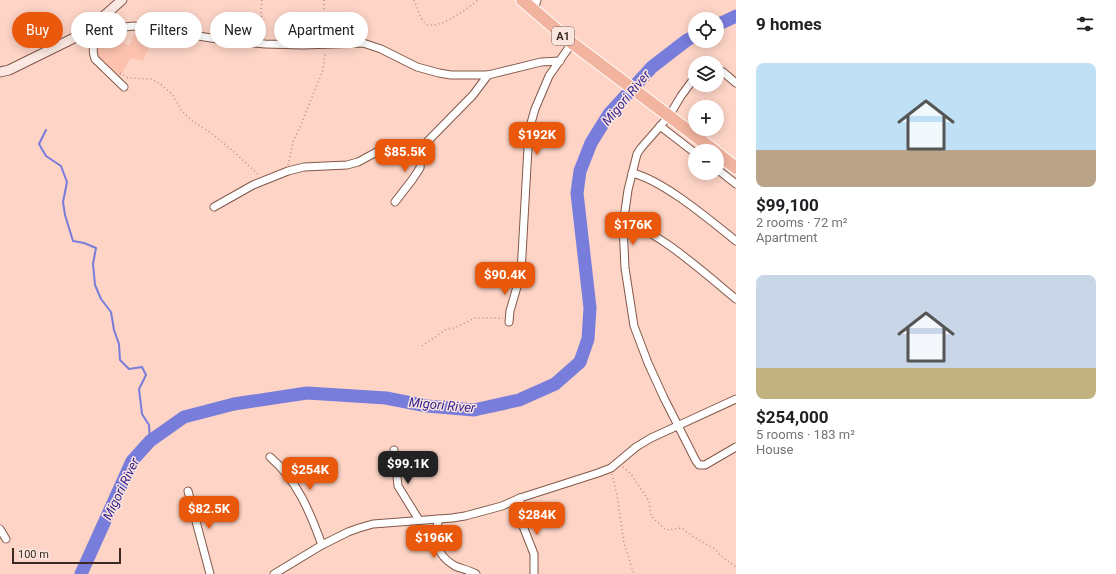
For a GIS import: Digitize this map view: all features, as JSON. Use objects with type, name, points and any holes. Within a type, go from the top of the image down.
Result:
[{"type":"highway","name":"A1","points":[[522,0],[535,5],[572,43],[706,144]]},
{"type":"highway","name":"A1","points":[[724,158],[736,168]]},
{"type":"street","points":[[108,12],[122,0]]},
{"type":"street","points":[[127,27],[134,26],[210,38]]},
{"type":"street","points":[[0,72],[9,70],[71,40]]},
{"type":"street","points":[[509,319],[521,273],[528,148],[531,123],[541,93],[549,76],[572,43]]},
{"type":"street","points":[[368,45],[381,49],[405,62],[428,70],[457,75],[488,75],[542,62],[560,61]]},
{"type":"street","points":[[93,48],[93,54],[98,62],[124,87]]},
{"type":"street","points":[[724,73],[736,83]]},
{"type":"street","points":[[395,202],[420,168],[422,147],[473,95],[488,75]]},
{"type":"street","points":[[688,86],[670,116],[637,154],[625,204],[623,225],[625,268],[634,326],[648,363],[693,455],[700,465],[705,465],[736,447]]},
{"type":"street","points":[[660,126],[688,148]]},
{"type":"street","points":[[214,207],[243,190],[288,170],[304,167],[347,165],[358,162],[384,148],[398,145],[406,144],[422,147]]},
{"type":"street","points":[[632,173],[643,176],[676,195],[736,241]]},
{"type":"street","points":[[724,175],[736,184]]},
{"type":"street","points":[[623,225],[630,224],[638,227],[669,245],[736,299]]},
{"type":"street","points":[[274,574],[322,545],[348,532],[373,524],[452,518],[484,511],[610,468],[636,447],[651,438],[736,399]]},
{"type":"street","points":[[394,450],[398,486],[419,520]]},
{"type":"street","points":[[270,457],[285,471],[302,496],[322,545]]},
{"type":"street","points":[[188,491],[210,574]]},
{"type":"street","points":[[520,498],[520,516],[534,554],[534,574]]},
{"type":"street","points":[[439,519],[435,540],[445,558],[456,566],[476,574]]},
{"type":"street","points":[[0,529],[6,539]]},
{"type":"path","points":[[261,12],[262,0]]},
{"type":"path","points":[[324,0],[324,12]]},
{"type":"path","points":[[414,0],[424,22],[436,25],[465,10],[478,0]]},
{"type":"path","points":[[288,170],[288,162],[293,142],[323,70],[325,48]]},
{"type":"path","points":[[110,72],[122,74],[128,78],[151,79],[159,83],[172,94],[181,110],[191,120],[228,146],[266,180]]},
{"type":"path","points":[[422,346],[445,330],[454,328],[475,318],[509,319]]},
{"type":"path","points":[[618,463],[631,474],[649,501],[651,516],[666,530],[682,528],[692,536],[715,549],[721,556],[736,567]]},
{"type":"path","points":[[610,468],[617,495],[624,542],[634,574]]},
{"type":"shaded area","points":[[135,32],[135,48],[148,48],[143,61],[131,58],[116,83],[93,63],[90,56],[91,52],[95,48],[127,48],[127,45],[129,46]]},
{"type":"waterway","name":"Migori River","points":[[724,22],[736,16]]},
{"type":"waterway","name":"Migori River","points":[[81,574],[132,461],[150,441],[184,417],[234,404],[307,393],[386,398],[427,406],[474,410],[519,400],[555,384],[580,362],[588,339],[590,308],[577,193],[580,171],[591,143],[609,114],[652,67],[688,40]]},
{"type":"waterway","points":[[46,130],[39,144],[46,156],[61,166],[67,182],[63,202],[65,215],[73,241],[84,243],[96,248],[93,264],[95,285],[101,299],[111,312],[114,330],[119,344],[120,360],[129,369],[142,367],[146,375],[139,389],[142,414],[149,425],[150,441]]}]
